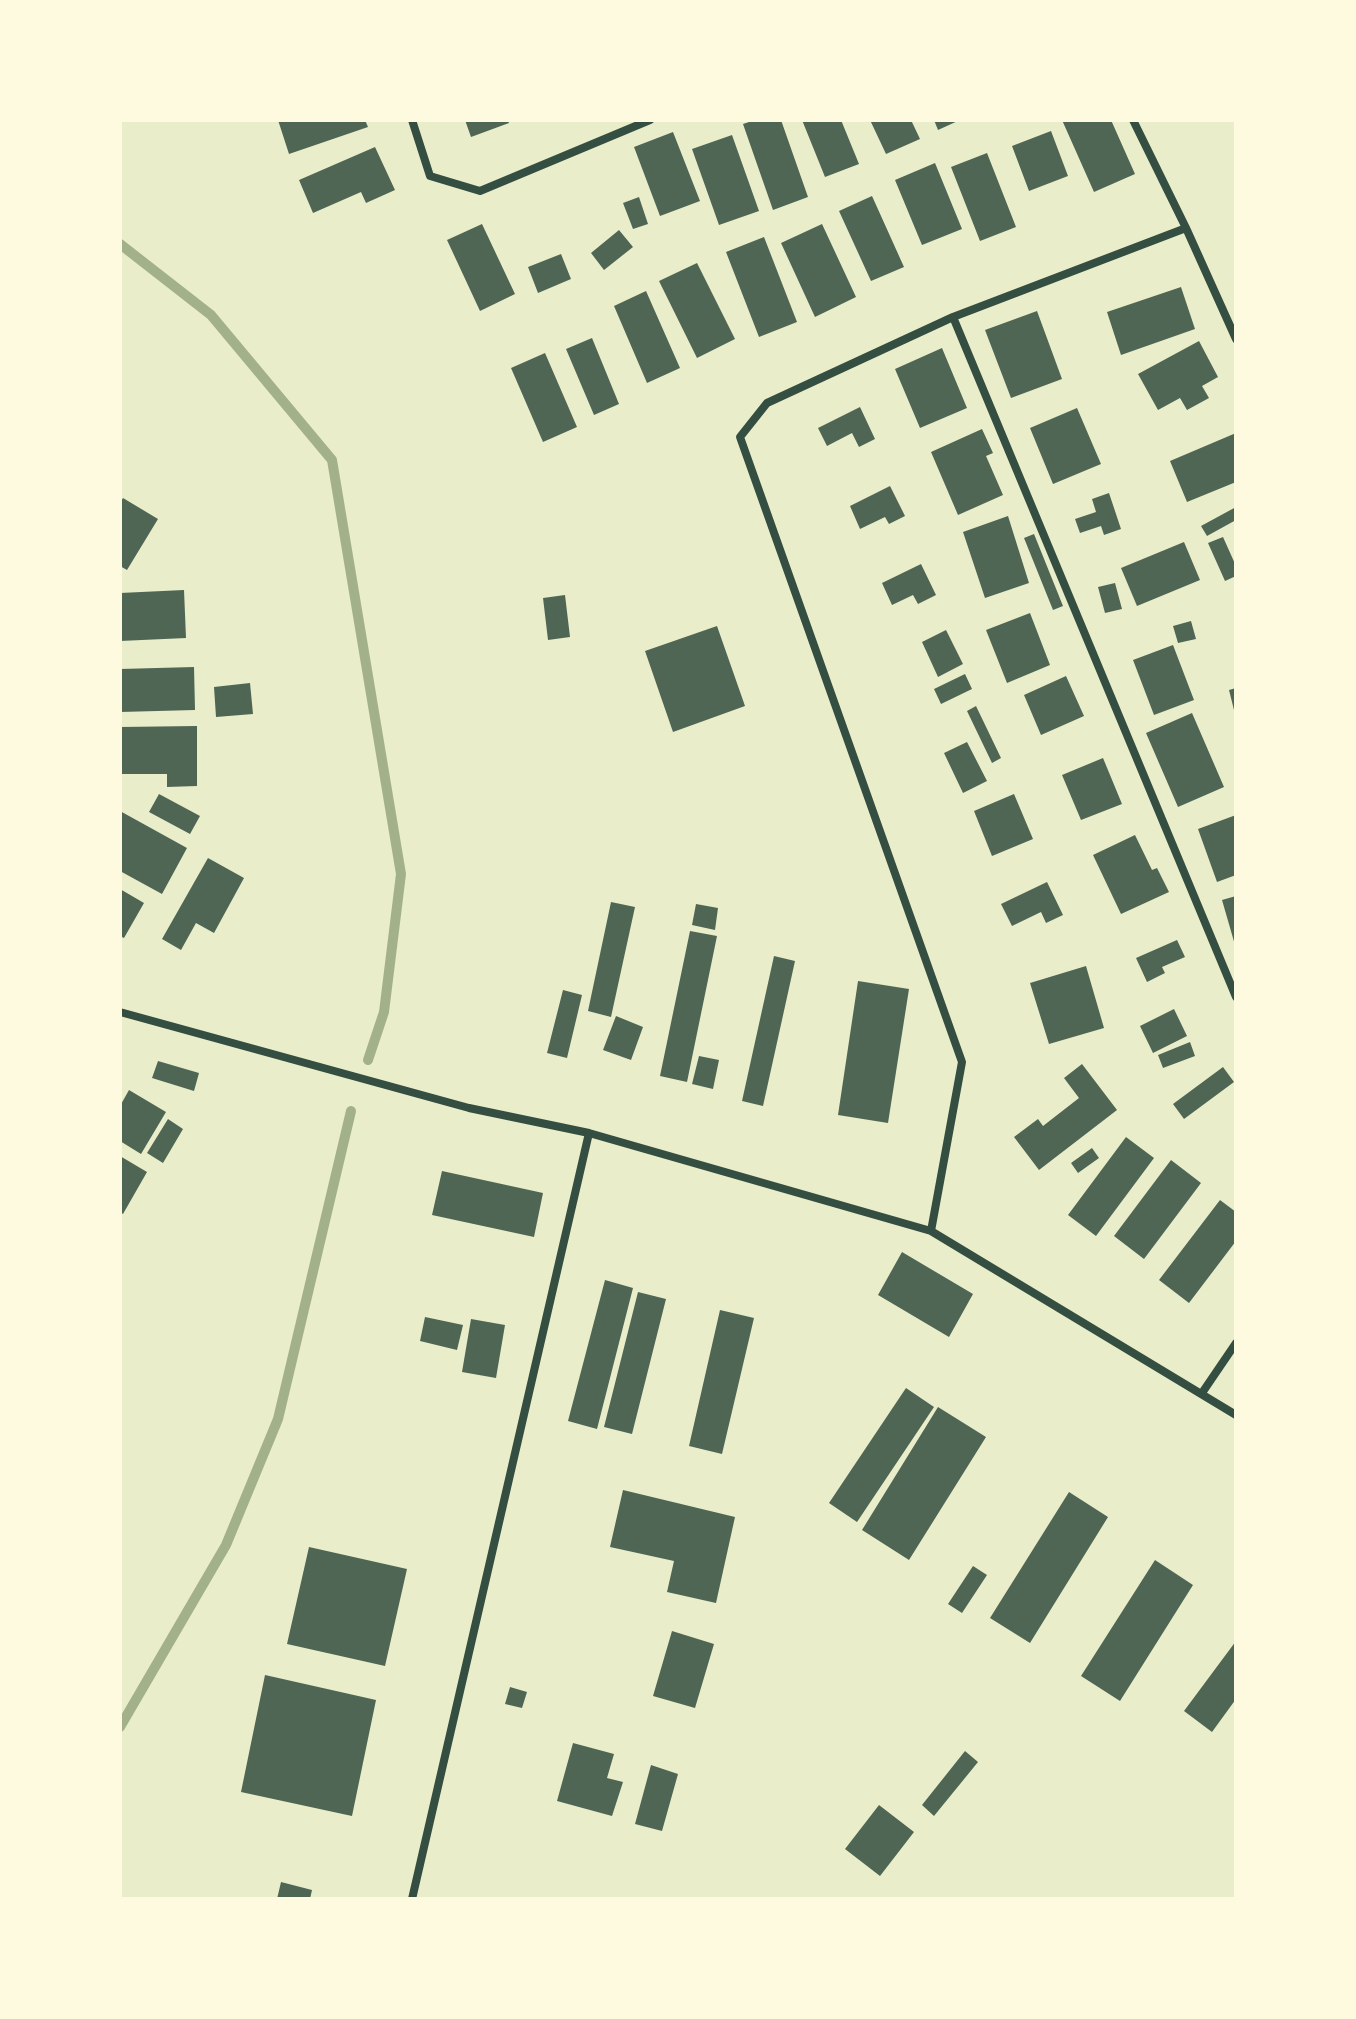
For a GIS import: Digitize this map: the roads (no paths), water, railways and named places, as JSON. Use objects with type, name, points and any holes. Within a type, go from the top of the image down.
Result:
[{"type":"street","points":[[412,120],[430,176],[480,191],[650,120]]},
{"type":"street","points":[[1133,120],[1236,339]]},
{"type":"street","points":[[931,1231],[962,1062],[740,437],[767,403],[953,317],[1186,228]]},
{"type":"street","points":[[953,317],[1236,997]]},
{"type":"street","points":[[120,1012],[469,1108],[589,1133],[931,1231],[1236,1415]]},
{"type":"street","points":[[412,1899],[589,1133]]},
{"type":"street","points":[[1202,1393],[1236,1343]]},
{"type":"waterway","points":[[120,244],[211,315],[332,460],[401,874],[384,1012],[368,1060]]},
{"type":"waterway","points":[[120,1727],[226,1545],[278,1419],[351,1111]]}]
